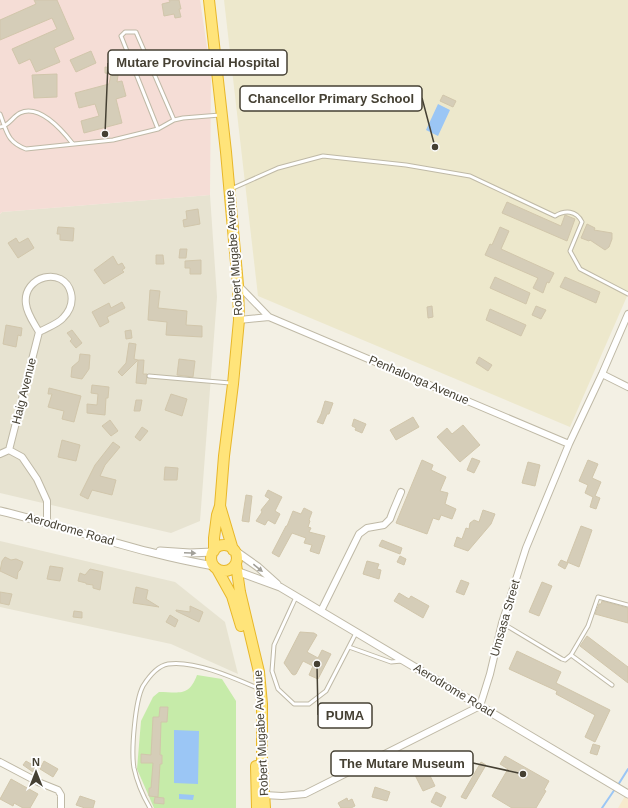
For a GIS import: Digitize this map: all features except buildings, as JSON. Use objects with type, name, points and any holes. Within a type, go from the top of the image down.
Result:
[{"type":"highway","name":"Robert Mugabe Avenue","points":[[209,0],[230,190],[238,285],[239,320],[220,506],[215,525],[214,552]]},
{"type":"highway","name":"Robert Mugabe Avenue","points":[[220,506],[233,550]]},
{"type":"highway","points":[[221,546],[230,547],[236,555],[234,568],[224,571],[216,567],[212,560],[214,552],[221,546]]},
{"type":"highway","name":"Robert Mugabe Avenue","points":[[216,567],[226,585],[237,611],[250,657],[257,706],[257,808]]},
{"type":"highway","name":"Robert Mugabe Avenue","points":[[234,568],[257,660],[261,686],[265,808]]},
{"type":"street","points":[[52,276],[62,280],[69,286],[72,296],[71,306],[62,319],[39,332],[29,314],[26,305],[26,296],[30,285],[40,278],[52,276]]},
{"type":"street","name":"Penhalonga Avenue","points":[[238,285],[269,317],[569,444]]},
{"type":"street","name":"Umsasa Street","points":[[480,706],[490,674],[502,623],[526,548],[569,444],[628,314]]},
{"type":"street","name":"Penhalonga Avenue","points":[[239,320],[269,317]]},
{"type":"street","name":"Haig Avenue","points":[[9,450],[39,332]]},
{"type":"street","points":[[602,374],[628,387]]},
{"type":"street","points":[[0,454],[9,450],[22,458],[37,479],[47,501],[47,522]]},
{"type":"street","points":[[320,611],[359,534],[367,528],[384,525],[392,515],[401,492]]},
{"type":"street","name":"Aerodrome Road","points":[[0,510],[188,562],[216,567]]},
{"type":"street","name":"Aerodrome Road","points":[[140,549],[190,553],[214,552]]},
{"type":"street","name":"Aerodrome Road","points":[[233,550],[258,567],[280,587]]},
{"type":"street","name":"Aerodrome Road","points":[[234,568],[280,587],[628,794]]},
{"type":"street","points":[[264,794],[282,796],[305,794],[480,706]]},
{"type":"street","points":[[0,762],[38,782],[58,790],[61,808]]},
{"type":"lane","points":[[158,129],[121,36],[125,32],[136,32],[174,120]]},
{"type":"lane","points":[[0,127],[5,126],[20,113],[32,111],[47,118],[66,135],[73,144]]},
{"type":"lane","points":[[0,114],[9,137],[16,145],[26,149],[113,140],[158,129],[174,120],[222,115]]},
{"type":"lane","points":[[230,190],[278,168],[323,156],[406,165],[470,176],[555,216],[560,213],[575,213],[579,216],[582,222],[570,251],[580,269],[628,294]]},
{"type":"lane","points":[[148,376],[233,384]]},
{"type":"lane","points":[[502,623],[565,660],[571,655],[588,626],[598,596],[628,605]]},
{"type":"lane","points":[[296,597],[274,645],[272,671],[278,689],[294,704],[309,704],[326,691],[356,632]]},
{"type":"lane","points":[[349,647],[391,662],[404,661]]},
{"type":"lane","points":[[571,655],[612,685]]},
{"type":"lane","points":[[150,808],[144,797],[134,768],[133,734],[143,688],[152,673],[166,664],[182,663],[225,674],[255,687]]},
{"type":"shaded area","points":[[0,0],[200,0],[211,74],[210,195],[2,212],[0,214]]},
{"type":"shaded area","points":[[224,0],[628,0],[628,294],[570,427],[258,296]]},
{"type":"shaded area","points":[[210,195],[217,297],[200,521],[171,533],[0,493],[0,214],[2,212]]},
{"type":"shaded area","points":[[0,541],[175,582],[225,622],[238,674],[171,644],[0,607]]},
{"type":"shaded area","points":[[628,791],[628,808],[618,808]]},
{"type":"green space","points":[[197,675],[222,679],[236,701],[236,808],[154,808],[137,769],[141,721],[153,697],[159,692],[182,692],[187,690],[194,682]]},
{"type":"water","points":[[438,104],[450,110],[438,136],[426,130]]},
{"type":"water","points":[[174,730],[199,731],[198,784],[174,783]]},
{"type":"water","points":[[179,794],[194,795],[193,800],[179,799]]},
{"type":"waterway","points":[[618,785],[628,769]]},
{"type":"waterway","points":[[602,808],[615,789]]},
{"type":"place","name":"Mutare Provincial Hospital","points":[[105,134]]},
{"type":"place","name":"Chancellor Primary School","points":[[435,147]]},
{"type":"place","name":"PUMA","points":[[317,664]]},
{"type":"place","name":"The Mutare Museum","points":[[523,774]]}]
